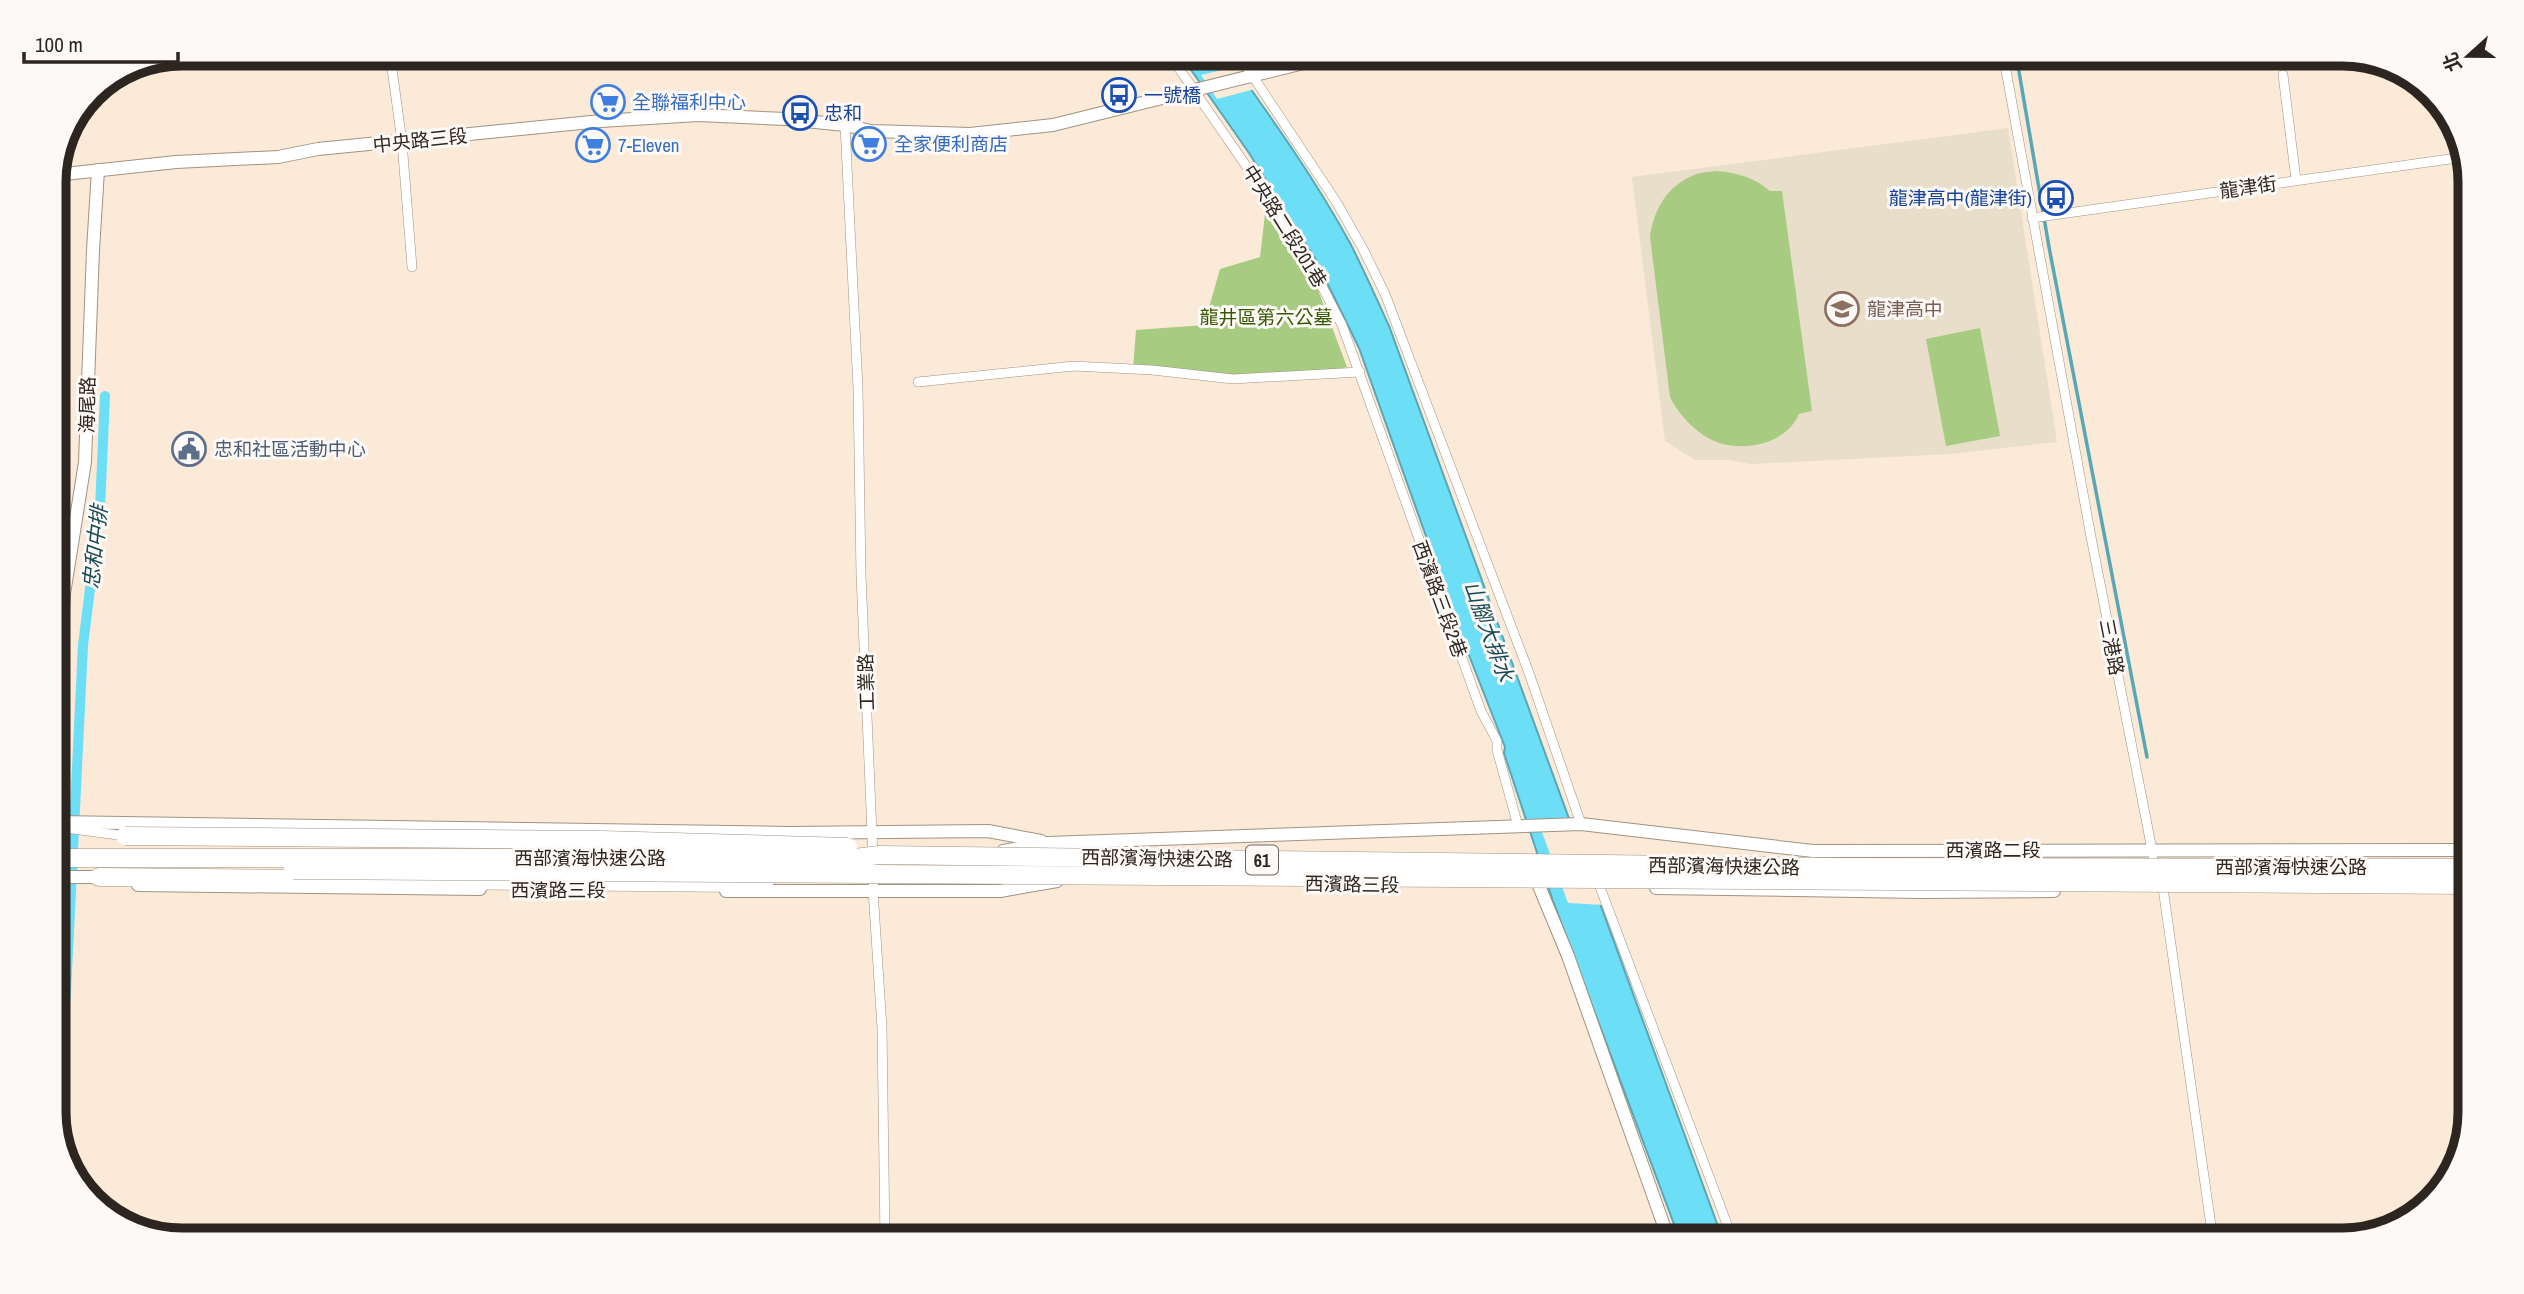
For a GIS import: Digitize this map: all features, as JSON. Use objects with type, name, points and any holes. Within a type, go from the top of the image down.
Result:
[{"type":"highway","points":[[125,836],[604,839],[833,846],[856,848],[876,859]]},
{"type":"highway","name":"西部濱海快速公路","points":[[67,864],[855,858],[1837,867],[2458,868]]},
{"type":"highway","name":"西部濱海快速公路","points":[[67,864],[788,875],[2458,886]]},
{"type":"highway","points":[[92,877],[737,883],[788,875]]},
{"type":"street","points":[[392,66],[402,142],[412,267]]},
{"type":"street","name":"中央路二段201巷","points":[[1178,66],[1300,244],[1342,325],[1360,372]]},
{"type":"street","points":[[1245,66],[1337,203],[1385,294],[1529,673],[1581,824]]},
{"type":"street","name":"中央路三段","points":[[67,173],[176,162],[278,157],[318,149],[524,128],[698,115],[786,119],[845,125],[871,131],[970,134],[1053,125],[1289,66]]},
{"type":"street","name":"三港路","points":[[2005,66],[2152,849],[2165,889],[2211,1228]]},
{"type":"street","points":[[2283,75],[2296,180]]},
{"type":"street","name":"工業路","points":[[845,125],[858,389],[861,575],[871,833],[876,859],[873,890],[882,1028],[885,1228]]},
{"type":"street","name":"龍津街","points":[[2032,218],[2455,159]]},
{"type":"street","name":"海尾路","points":[[67,575],[85,462],[98,170]]},
{"type":"street","points":[[918,382],[1074,366],[1152,370],[1233,379],[1360,372]]},
{"type":"street","name":"西濱路三段2巷","points":[[1360,372],[1480,711],[1497,741],[1497,750],[1518,826]]},
{"type":"street","name":"西濱路二段","points":[[1518,826],[1581,824],[1813,851],[2458,850]]},
{"type":"street","name":"西濱路三段","points":[[67,825],[871,833],[988,831],[1048,843]]},
{"type":"street","name":"西濱路三段","points":[[934,862],[1048,843],[1518,826]]},
{"type":"street","points":[[85,827],[125,836]]},
{"type":"street","name":"西濱路三段","points":[[67,859],[82,852],[856,866],[876,859],[934,862],[1061,880],[1600,887]]},
{"type":"street","points":[[92,877],[123,867],[193,855]]},
{"type":"street","name":"西濱路三段","points":[[67,868],[92,877],[126,884],[166,887],[1000,891],[1061,880]]},
{"type":"street","points":[[1539,886],[1568,956],[1665,1228]]},
{"type":"street","points":[[1728,1228],[1600,887],[1922,892],[2165,889],[2458,893]]},
{"type":"shaded area","name":"龍津高中","points":[[2008,128],[2057,442],[1950,454],[1751,464],[1729,460],[1695,460],[1665,441],[1632,177]]},
{"type":"green space","points":[[1717,171],[1745,176],[1770,191],[1782,191],[1812,411],[1799,414],[1793,424],[1777,438],[1756,445],[1734,446],[1706,437],[1685,419],[1670,397],[1650,237],[1652,227],[1663,200],[1676,185],[1697,174]]},
{"type":"green space","name":"龍井區第六公墓","points":[[1265,214],[1318,290],[1347,367],[1317,373],[1205,379],[1133,369],[1136,330],[1204,325],[1220,269],[1260,257]]},
{"type":"green space","points":[[1980,328],[2000,436],[1946,446],[1926,339]]},
{"type":"water","name":"山腳大排水","points":[[1188,66],[1234,66],[1322,194],[1370,284],[1389,326],[1719,1228],[1676,1228],[1553,901],[1504,753],[1505,747],[1463,640],[1359,348],[1316,260],[1249,153]]},
{"type":"pier","points":[[1239,66],[1255,89],[1217,99],[1201,75]]},
{"type":"pier","points":[[1539,824],[1574,825],[1604,905],[1568,903]]},
{"type":"waterway","points":[[2018,66],[2049,247],[2147,757]]},
{"type":"waterway","name":"忠和中排","points":[[67,973],[83,645],[100,509],[105,396]]},
{"type":"place","name":"一號橋","points":[[1119,95]]},
{"type":"place","name":"全聯福利中心","points":[[608,102]]},
{"type":"place","name":"忠和","points":[[800,113]]},
{"type":"place","name":"全家便利商店","points":[[869,144]]},
{"type":"place","name":"7-Eleven","points":[[593,145]]},
{"type":"place","name":"龍津高中(龍津街)","points":[[2056,198]]},
{"type":"place","name":"龍津高中","points":[[1842,309]]},
{"type":"place","name":"忠和社區活動中心","points":[[189,449]]}]
